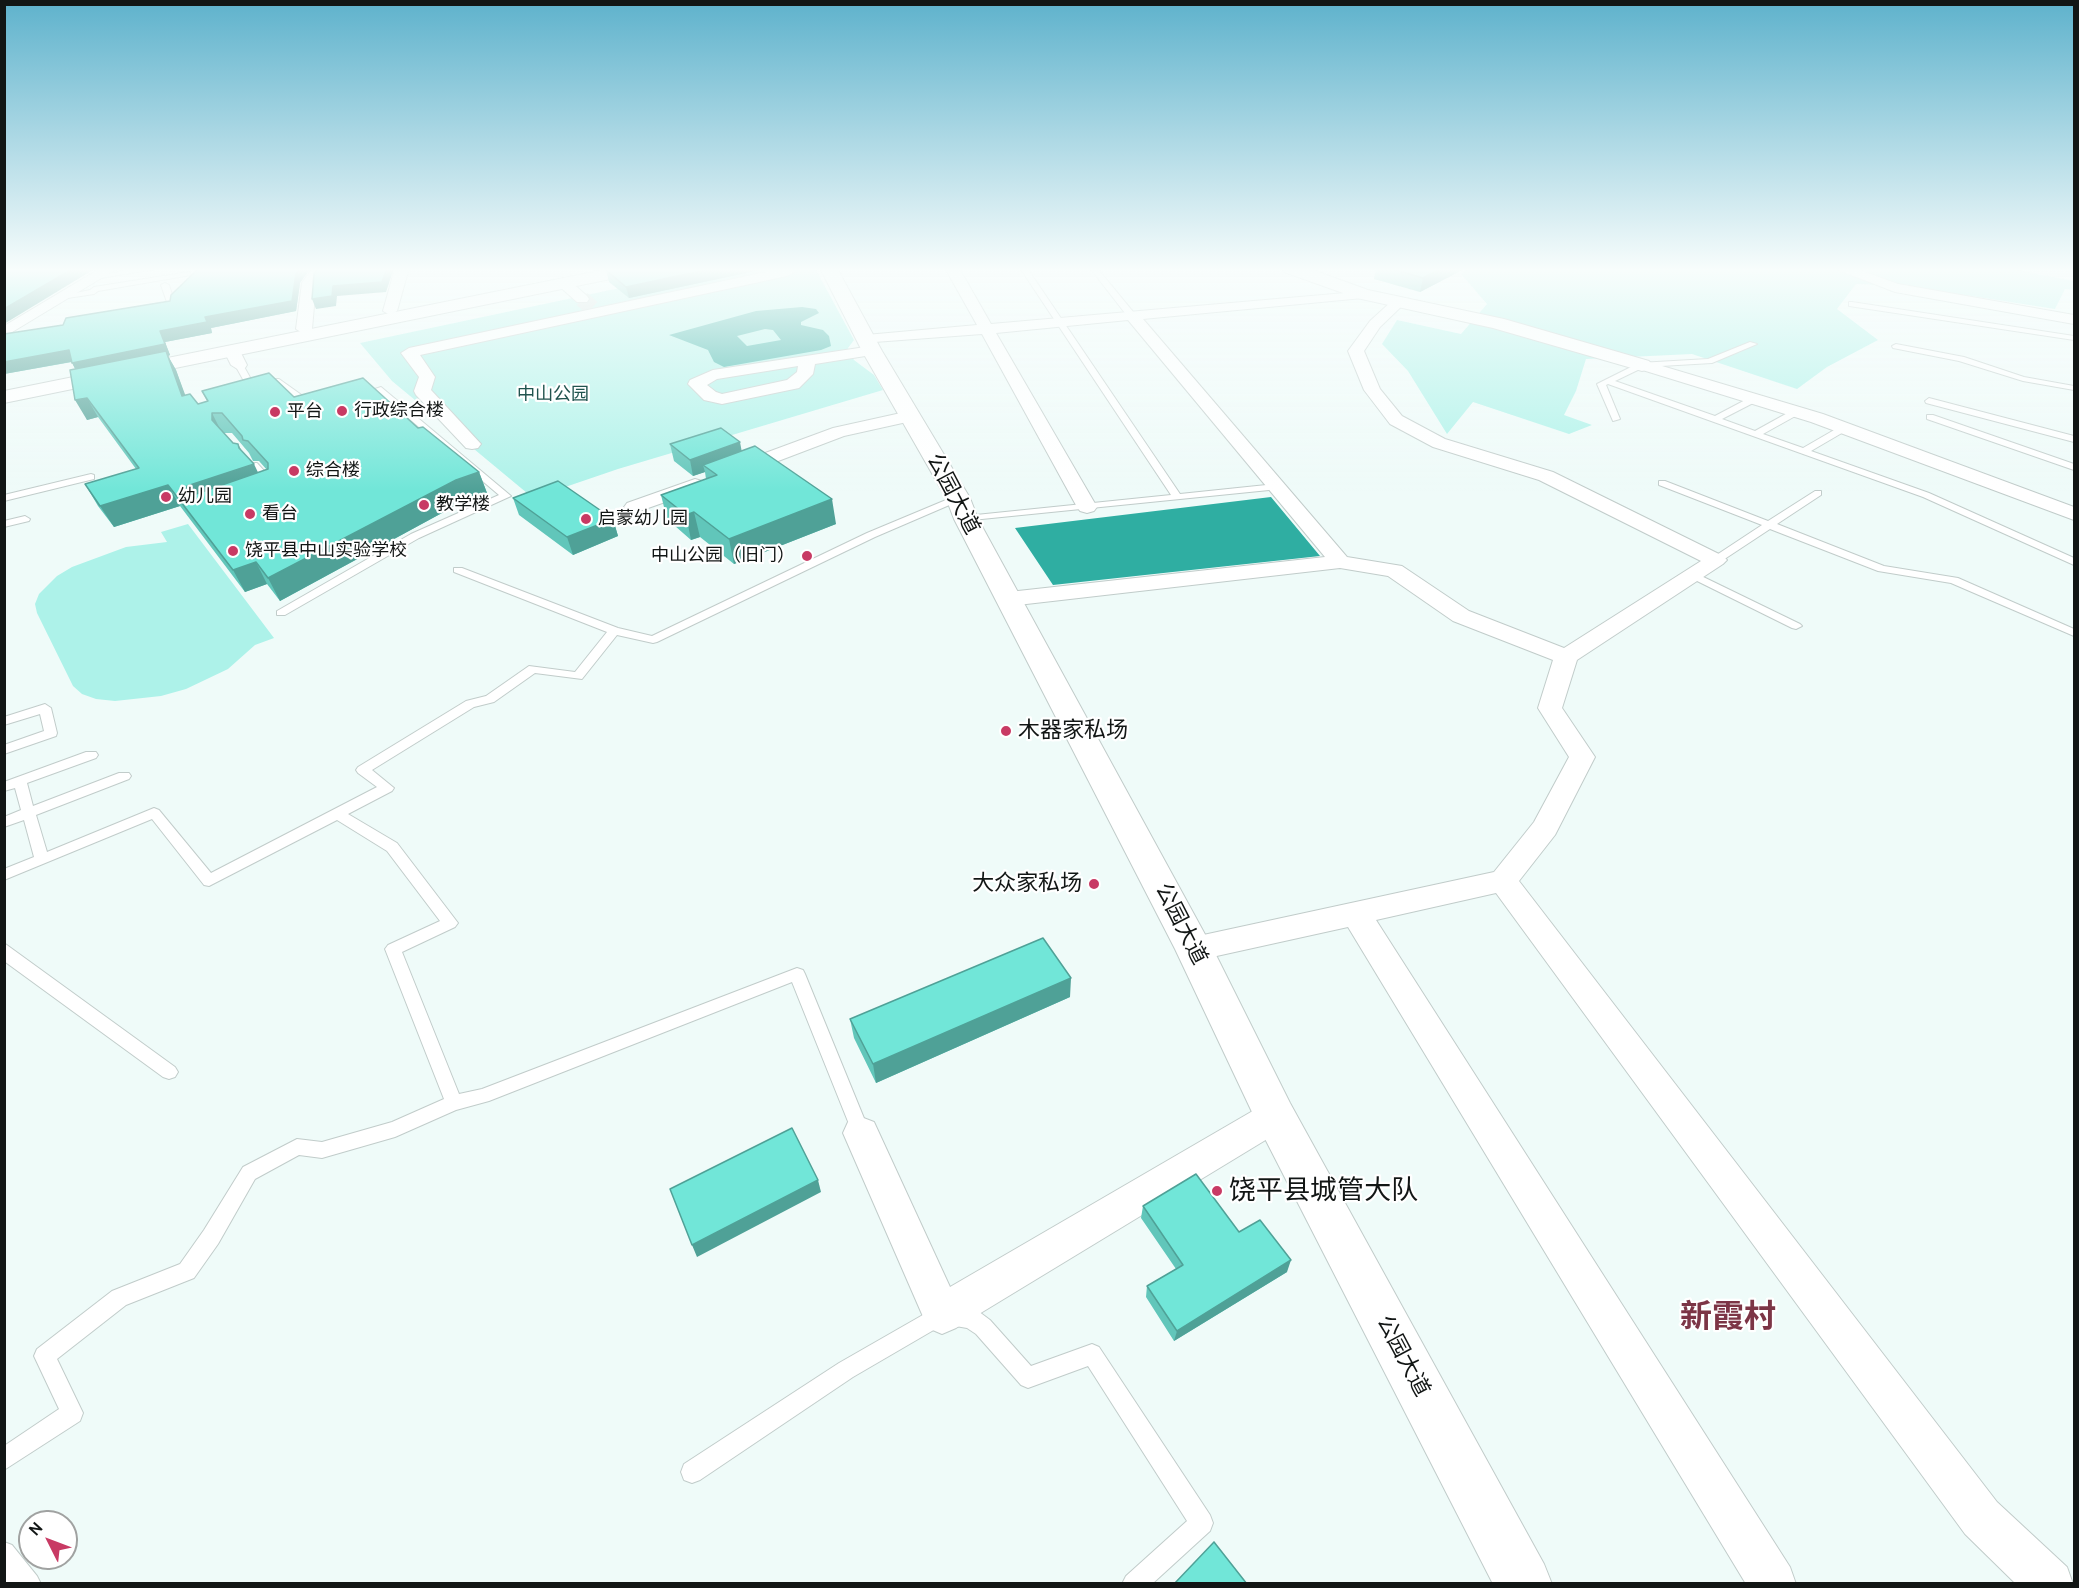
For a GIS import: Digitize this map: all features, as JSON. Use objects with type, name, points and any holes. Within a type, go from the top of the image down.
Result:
[{"type":"main road","points":[[4,387],[228,342]]},
{"type":"main road","points":[[4,397],[275,342]]},
{"type":"main road","name":"公园大道","points":[[867,342],[962,508],[1194,948],[1275,1116],[1524,1584]]},
{"type":"main road","points":[[1563,342],[1642,365]]},
{"type":"street","points":[[461,342],[409,353],[427,377],[422,391],[472,444]]},
{"type":"street","points":[[807,360],[805,374],[793,384],[722,399],[710,396],[696,384],[713,375],[807,360],[894,342]]},
{"type":"street","points":[[992,342],[1087,507]]},
{"type":"street","points":[[1155,342],[1340,562]]},
{"type":"street","points":[[1362,342],[1356,351],[1372,390],[1396,420],[1439,443],[1546,476],[1716,561]]},
{"type":"street","points":[[1642,365],[1844,428],[2074,514]]},
{"type":"street","points":[[634,507],[839,432],[910,416]]},
{"type":"street","points":[[1194,948],[1503,881],[1545,828],[1582,757],[1550,708],[1566,657],[1716,561]]},
{"type":"street","points":[[1009,599],[1340,562],[1395,571],[1461,616],[1566,657]]},
{"type":"street","points":[[1503,881],[1981,1518],[2050,1584]]},
{"type":"street","points":[[1356,914],[1773,1584]]},
{"type":"street","points":[[861,1133],[942,1314],[1275,1116]]},
{"type":"lane","points":[[1073,342],[1177,497]]},
{"type":"lane","points":[[1616,419],[1601,384],[1642,365],[1709,361],[1753,345]]},
{"type":"lane","points":[[1896,346],[1961,359],[2023,379],[2074,388]]},
{"type":"lane","points":[[236,358],[248,381]]},
{"type":"lane","points":[[238,387],[248,381],[276,381],[314,407],[326,404]]},
{"type":"lane","points":[[1608,381],[1926,495],[2074,562]]},
{"type":"lane","points":[[281,613],[415,536],[506,496],[381,390],[348,398]]},
{"type":"lane","points":[[1716,419],[1754,399]]},
{"type":"lane","points":[[1929,401],[2074,439]]},
{"type":"lane","points":[[1756,434],[1796,412]]},
{"type":"lane","points":[[1930,417],[2074,467]]},
{"type":"lane","points":[[1804,451],[1844,428]]},
{"type":"lane","points":[[254,465],[274,488],[264,491]]},
{"type":"lane","points":[[4,498],[91,477]]},
{"type":"lane","points":[[1662,483],[1882,569],[1954,580],[2074,633]]},
{"type":"lane","points":[[458,570],[615,631],[653,640],[871,535],[962,508],[1087,507],[1276,487]]},
{"type":"lane","points":[[1716,561],[1768,524],[1818,493]]},
{"type":"lane","points":[[4,524],[25,519]]},
{"type":"lane","points":[[1693,575],[1796,626]]},
{"type":"lane","points":[[4,875],[154,813],[209,881],[387,788],[363,770],[470,704],[490,699],[533,669],[578,675],[615,631]]},
{"type":"lane","points":[[4,722],[45,708],[51,733],[4,750]]},
{"type":"lane","points":[[4,787],[91,755]]},
{"type":"lane","points":[[4,822],[124,776]]},
{"type":"lane","points":[[20,782],[42,860]]},
{"type":"lane","points":[[337,814],[392,847],[450,923],[393,949],[454,1103]]},
{"type":"lane","points":[[4,949],[7,955],[169,1072]]},
{"type":"lane","points":[[4,1459],[72,1413],[44,1356],[119,1298],[187,1271],[211,1237],[249,1173],[297,1147],[322,1150],[395,1128],[454,1103],[483,1096],[797,974],[861,1133]]},
{"type":"lane","points":[[692,1472],[846,1370],[942,1314],[971,1318],[983,1327],[1028,1378],[1092,1354],[1202,1523],[1134,1584]]},
{"type":"lane","points":[[4,1553],[18,1580]]},
{"type":"green space","name":"中山公园","points":[[852,342],[848,348],[854,360],[874,375],[883,390],[618,469],[533,498],[392,381],[360,343]]},
{"type":"green space","points":[[1383,342],[1874,342],[1827,367],[1797,389],[1692,354],[1586,359],[1576,391],[1564,415],[1592,425],[1569,434],[1473,402],[1447,434],[1408,371],[1382,344]]},
{"type":"green space","points":[[188,524],[274,638],[255,645],[228,669],[186,689],[161,696],[115,701],[96,699],[82,694],[73,686],[37,613],[35,604],[39,594],[57,576],[72,567],[126,547],[167,542],[161,532]]},
{"type":"shaded area","points":[[687,342],[743,342],[747,346],[769,342],[830,342],[831,346],[821,350],[724,367],[714,362],[708,350]]},
{"type":"shaded area","points":[[1271,497],[1320,556],[1053,585],[1015,528]]},
{"type":"building","points":[[4,342],[164,342],[165,344],[72,363],[69,350],[4,362]]},
{"type":"building","points":[[166,351],[182,396],[190,394],[198,404],[208,401],[202,391],[269,373],[294,397],[363,378],[418,428],[423,427],[479,472],[456,480],[268,578],[256,562],[233,570],[168,485],[100,506],[85,484],[139,468],[87,398],[75,400],[70,370]],"holes":[[[212,413],[222,413],[243,440],[248,441],[268,463],[268,469],[196,494],[186,493],[187,486],[254,464],[238,444],[233,443],[212,420]]]},
{"type":"building","points":[[721,428],[740,442],[690,460],[670,444]]},
{"type":"building","points":[[755,446],[832,499],[729,539],[694,512],[686,515],[661,495],[717,475],[703,465]]},
{"type":"building","points":[[558,481],[613,519],[567,537],[513,498]]},
{"type":"building","points":[[1043,938],[1071,978],[873,1064],[850,1019]]},
{"type":"building","points":[[792,1128],[818,1180],[692,1245],[670,1189]]},
{"type":"building","points":[[1196,1174],[1239,1232],[1260,1220],[1291,1260],[1177,1331],[1147,1286],[1183,1265],[1143,1206]]},
{"type":"building","points":[[1214,1542],[1247,1584],[1174,1584]]},
{"type":"place","name":"行政综合楼","points":[[342,411]]},
{"type":"place","name":"平台","points":[[275,412]]},
{"type":"place","name":"综合楼","points":[[294,471]]},
{"type":"place","name":"幼儿园","points":[[166,497]]},
{"type":"place","name":"教学楼","points":[[424,505]]},
{"type":"place","name":"看台","points":[[250,514]]},
{"type":"place","name":"启蒙幼儿园","points":[[586,519]]},
{"type":"place","name":"饶平县中山实验学校","points":[[233,551]]},
{"type":"place","name":"中山公园（旧门）","points":[[807,556]]},
{"type":"place","name":"木器家私场","points":[[1006,731]]},
{"type":"place","name":"大众家私场","points":[[1094,884]]},
{"type":"place","name":"饶平县城管大队","points":[[1217,1191]]},
{"type":"district","name":"新霞村","points":[[1728,1318]]}]
